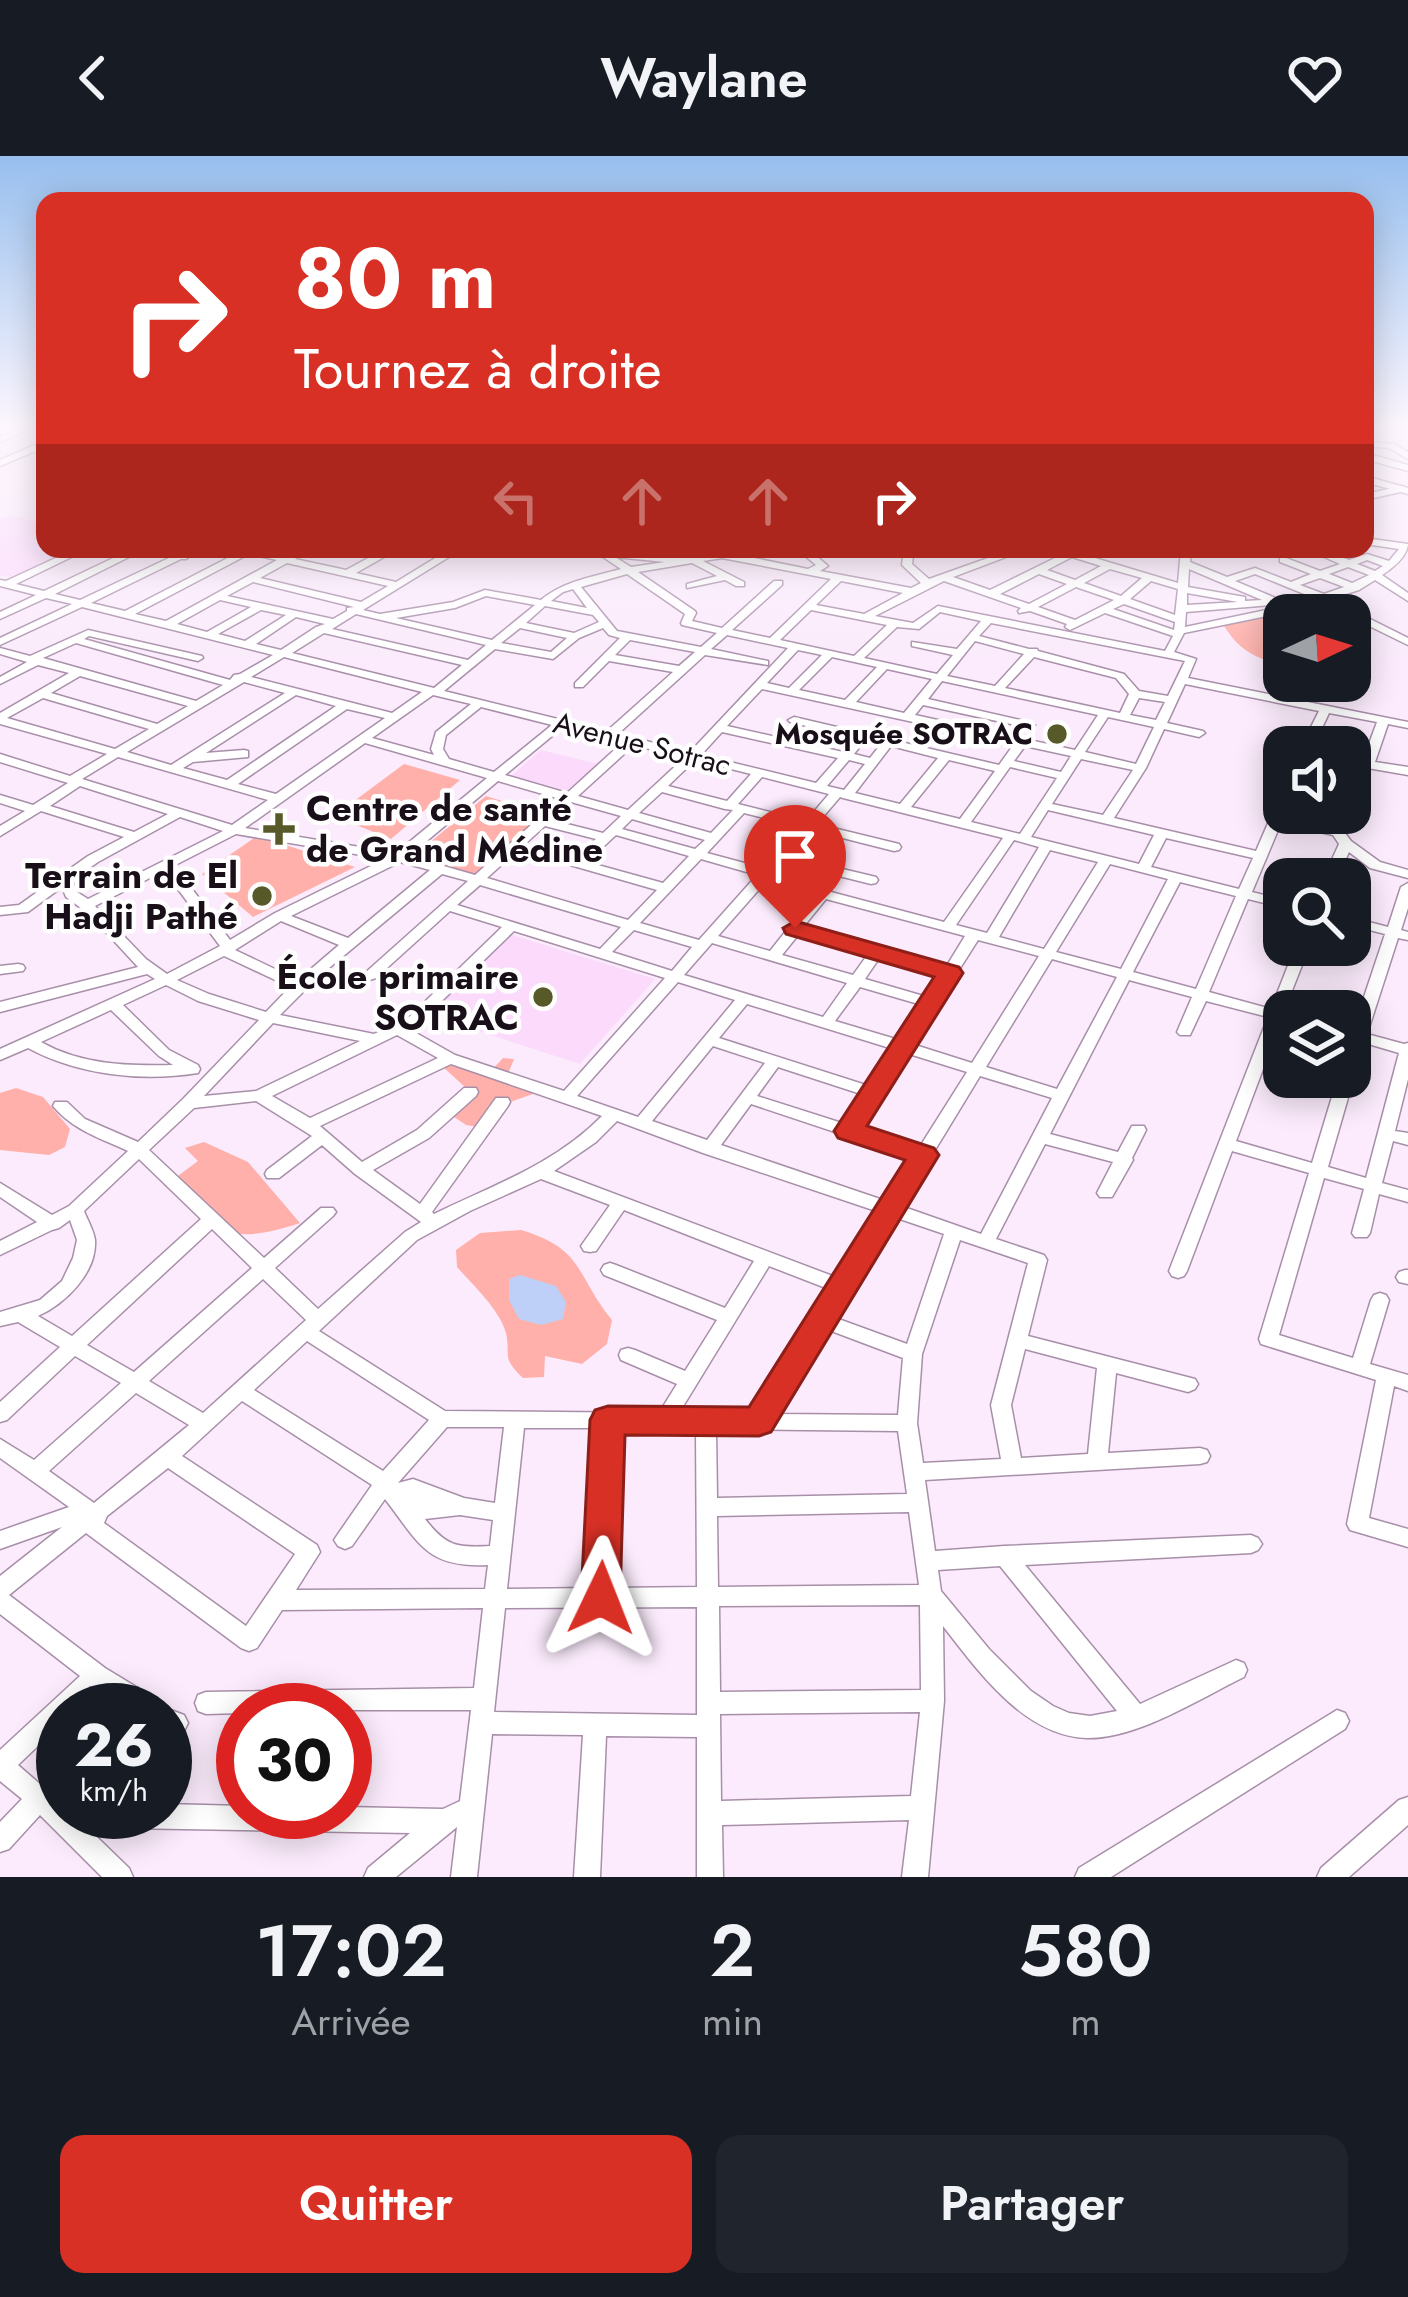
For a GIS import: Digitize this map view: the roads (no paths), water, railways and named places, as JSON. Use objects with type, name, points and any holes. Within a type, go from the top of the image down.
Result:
[{"type":"street","points":[[1374,542],[1406,547]]},
{"type":"street","points":[[1337,594],[1390,565],[1406,547]]},
{"type":"street","points":[[2,585],[63,558]]},
{"type":"street","points":[[0,616],[121,558]]},
{"type":"street","points":[[0,646],[77,602],[176,558]]},
{"type":"street","points":[[127,615],[235,558]]},
{"type":"street","points":[[276,558],[393,584]]},
{"type":"street","points":[[167,625],[291,558]]},
{"type":"street","points":[[346,574],[375,558]]},
{"type":"street","points":[[0,832],[115,752],[440,558]]},
{"type":"street","points":[[609,558],[691,613],[686,623],[1199,733]]},
{"type":"street","points":[[88,904],[234,830],[433,692],[539,602],[574,584],[688,558]]},
{"type":"street","points":[[695,558],[740,584]]},
{"type":"street","points":[[724,558],[909,591]]},
{"type":"street","points":[[806,574],[823,566],[813,558]]},
{"type":"street","points":[[908,558],[908,565],[928,583]]},
{"type":"street","points":[[865,617],[909,591],[997,558]]},
{"type":"street","points":[[989,595],[1063,558]]},
{"type":"street","points":[[1085,558],[1183,588],[1262,603]]},
{"type":"street","points":[[1168,654],[1179,624],[1184,558]]},
{"type":"street","points":[[1192,558],[1263,596]]},
{"type":"street","points":[[1335,558],[1402,589],[1408,598]]},
{"type":"street","points":[[1291,585],[1364,558]]},
{"type":"street","points":[[1370,558],[1408,568]]},
{"type":"street","points":[[1283,560],[1355,587]]},
{"type":"street","points":[[1006,623],[1110,565]]},
{"type":"street","points":[[1039,570],[1179,624],[1262,603]]},
{"type":"street","points":[[296,590],[331,571]]},
{"type":"street","points":[[1226,580],[1255,571],[1312,594]]},
{"type":"street","points":[[668,598],[701,592],[691,586],[726,577]]},
{"type":"street","points":[[943,578],[1076,624]]},
{"type":"street","points":[[1059,633],[1121,601],[1148,578]]},
{"type":"street","points":[[253,579],[380,616],[554,656],[575,636],[605,623]]},
{"type":"street","points":[[773,640],[837,579]]},
{"type":"street","points":[[187,583],[390,645],[470,664]]},
{"type":"street","points":[[610,735],[778,583]]},
{"type":"street","points":[[574,584],[614,633],[764,663]]},
{"type":"street","name":"Avenue Sotrac","points":[[2,585],[1263,899]]},
{"type":"street","points":[[208,635],[278,585]]},
{"type":"street","points":[[952,611],[976,590]]},
{"type":"street","points":[[380,616],[455,605],[480,593],[595,612]]},
{"type":"street","points":[[808,606],[918,627],[936,609],[952,611],[1193,663],[1140,768],[1106,820]]},
{"type":"street","points":[[1103,609],[1179,624],[1263,608]]},
{"type":"street","points":[[248,644],[294,614]]},
{"type":"street","points":[[907,717],[988,620]]},
{"type":"street","points":[[857,659],[895,623]]},
{"type":"street","points":[[517,624],[575,636]]},
{"type":"street","points":[[1371,624],[1408,643]]},
{"type":"street","points":[[390,645],[420,626]]},
{"type":"street","points":[[162,654],[188,630]]},
{"type":"street","points":[[579,685],[628,636]]},
{"type":"street","points":[[974,638],[1120,676],[1135,694],[1171,700]]},
{"type":"street","points":[[0,681],[71,639],[198,658],[181,669]]},
{"type":"street","points":[[916,644],[961,653]]},
{"type":"street","points":[[0,646],[195,704]]},
{"type":"street","points":[[578,863],[692,757],[796,646]]},
{"type":"street","points":[[1120,676],[1141,649]]},
{"type":"street","points":[[998,689],[1033,651]]},
{"type":"street","points":[[792,692],[830,653]]},
{"type":"street","points":[[162,654],[181,669],[394,717]]},
{"type":"street","points":[[607,657],[682,670]]},
{"type":"street","points":[[848,704],[885,665]]},
{"type":"street","points":[[0,719],[79,672]]},
{"type":"street","points":[[1182,680],[1408,724]]},
{"type":"street","points":[[761,686],[1140,768]]},
{"type":"street","points":[[173,769],[294,692]]},
{"type":"street","points":[[42,694],[156,728]]},
{"type":"street","points":[[1124,716],[1135,694]]},
{"type":"street","points":[[776,740],[814,697]]},
{"type":"street","points":[[920,700],[1029,725]]},
{"type":"street","points":[[445,764],[437,749],[440,734],[479,703]]},
{"type":"street","points":[[228,784],[346,705]]},
{"type":"street","points":[[1317,726],[1324,711]]},
{"type":"street","points":[[948,927],[1046,806],[1105,712]]},
{"type":"street","points":[[0,719],[279,799]]},
{"type":"street","points":[[794,720],[946,756],[1064,776]]},
{"type":"street","points":[[1371,755],[1383,721]]},
{"type":"street","points":[[244,723],[244,774]]},
{"type":"street","points":[[0,1055],[166,980],[399,857],[561,723]]},
{"type":"street","points":[[721,728],[872,762]]},
{"type":"street","points":[[819,788],[862,737]]},
{"type":"street","points":[[363,739],[494,780],[713,838]]},
{"type":"street","points":[[176,877],[226,949],[305,980],[360,982],[450,907],[632,740]]},
{"type":"street","points":[[566,1099],[808,826],[888,743]]},
{"type":"street","points":[[963,824],[1021,743]]},
{"type":"street","points":[[190,758],[244,754]]},
{"type":"street","points":[[903,809],[946,756]]},
{"type":"street","points":[[0,758],[234,830],[399,857],[631,925],[773,956],[931,1003]]},
{"type":"street","points":[[1371,765],[1408,771]]},
{"type":"street","points":[[603,954],[713,838],[758,774]]},
{"type":"street","points":[[658,787],[894,847]]},
{"type":"street","points":[[0,799],[134,836]]},
{"type":"street","points":[[1046,806],[1260,856]]},
{"type":"street","points":[[0,911],[22,909],[134,836],[179,813]]},
{"type":"street","points":[[543,823],[698,854],[826,890],[773,956]]},
{"type":"street","points":[[1143,869],[1162,833]]},
{"type":"street","points":[[1185,1032],[1269,834]]},
{"type":"street","points":[[1338,834],[1375,865],[1408,874]]},
{"type":"street","points":[[1340,858],[1346,844]]},
{"type":"street","points":[[517,846],[666,888]]},
{"type":"street","points":[[849,1131],[950,973],[983,936],[1046,846]]},
{"type":"street","points":[[781,858],[871,880]]},
{"type":"street","points":[[759,1421],[1106,860]]},
{"type":"street","points":[[0,1249],[75,1210],[189,1103],[305,980],[439,868]]},
{"type":"street","points":[[986,1243],[1176,877]]},
{"type":"street","points":[[67,882],[71,894],[104,917],[126,950],[166,980],[217,1004],[375,1039]]},
{"type":"street","points":[[1371,998],[1400,934],[1407,890]]},
{"type":"street","points":[[824,894],[1263,1011]]},
{"type":"street","points":[[450,907],[1062,1096]]},
{"type":"street","points":[[280,916],[347,944]]},
{"type":"street","points":[[189,1103],[259,1096],[398,1029],[422,1015],[511,926]]},
{"type":"street","points":[[795,928],[950,973]]},
{"type":"street","points":[[826,1023],[877,952]]},
{"type":"street","points":[[0,1007],[148,969]]},
{"type":"street","points":[[640,1125],[744,998]]},
{"type":"street","points":[[112,1003],[164,1053],[192,1070]]},
{"type":"street","points":[[398,1029],[450,1058],[1038,1260],[1001,1405],[1012,1466]]},
{"type":"street","points":[[27,1040],[54,1058],[87,1069],[214,1074]]},
{"type":"street","points":[[710,1040],[873,1093]]},
{"type":"street","points":[[1361,1233],[1404,1080],[1408,1049],[1371,1040]]},
{"type":"street","points":[[273,1174],[315,1131],[450,1058]]},
{"type":"street","points":[[709,1149],[775,1061]]},
{"type":"street","points":[[1178,1271],[1263,1062]]},
{"type":"street","points":[[361,1170],[423,1134],[470,1092]]},
{"type":"street","points":[[259,1096],[315,1131],[427,1217]]},
{"type":"street","points":[[748,1098],[923,1155]]},
{"type":"street","points":[[1339,1098],[1268,1339],[1408,1383]]},
{"type":"street","points":[[0,1589],[205,1424],[427,1217],[502,1102]]},
{"type":"street","points":[[61,1106],[80,1123],[137,1148],[311,1325],[442,1419],[907,1423]]},
{"type":"street","points":[[427,1217],[543,1173],[585,1145],[614,1115]]},
{"type":"street","points":[[1106,1193],[1138,1130]]},
{"type":"street","points":[[1386,1135],[1408,1139]]},
{"type":"street","points":[[1041,1137],[1125,1160]]},
{"type":"street","points":[[1230,1145],[1408,1196]]},
{"type":"street","points":[[543,1173],[842,1287]]},
{"type":"street","points":[[0,1189],[52,1224]]},
{"type":"street","points":[[590,1246],[620,1203]]},
{"type":"street","points":[[11,1317],[44,1310],[72,1283],[86,1240],[75,1210]]},
{"type":"street","points":[[34,1472],[327,1212]]},
{"type":"street","points":[[0,1414],[209,1222]]},
{"type":"street","points":[[915,1877],[933,1700],[931,1595],[907,1423],[913,1354],[953,1233]]},
{"type":"street","points":[[664,1420],[765,1258]]},
{"type":"street","points":[[610,1270],[729,1317]]},
{"type":"street","points":[[1360,1366],[1380,1300]]},
{"type":"street","points":[[11,1317],[74,1346],[205,1424]]},
{"type":"street","points":[[821,1320],[913,1354]]},
{"type":"street","points":[[1017,1340],[1188,1384]]},
{"type":"street","points":[[628,1355],[688,1381]]},
{"type":"street","points":[[1097,1462],[1106,1363]]},
{"type":"street","points":[[1386,1376],[1357,1524],[1408,1538]]},
{"type":"street","points":[[241,1391],[395,1495],[434,1547],[463,1557],[500,1556]]},
{"type":"street","points":[[345,1540],[395,1495],[442,1419]]},
{"type":"street","points":[[464,1877],[515,1419]]},
{"type":"street","points":[[601,1598],[608,1420]]},
{"type":"street","points":[[706,1421],[710,1877]]},
{"type":"street","points":[[0,1447],[249,1641],[309,1552],[167,1457]]},
{"type":"street","points":[[913,1472],[1200,1456]]},
{"type":"street","points":[[395,1495],[504,1513]]},
{"type":"street","points":[[706,1507],[918,1503]]},
{"type":"street","points":[[0,1540],[90,1516]]},
{"type":"street","points":[[926,1561],[1251,1544]]},
{"type":"street","points":[[1004,1556],[1135,1716]]},
{"type":"street","points":[[276,1600],[931,1595],[1033,1708],[1086,1728],[1135,1716],[1236,1670]]},
{"type":"street","points":[[0,1601],[110,1683]]},
{"type":"street","points":[[88,1683],[97,1675]]},
{"type":"street","points":[[206,1703],[482,1711],[595,1725],[933,1700]]},
{"type":"street","points":[[1088,1877],[1337,1721]]},
{"type":"street","points":[[587,1877],[595,1725]]},
{"type":"street","points":[[36,1732],[0,1766],[36,1795]]},
{"type":"street","points":[[0,1840],[36,1802]]},
{"type":"street","points":[[376,1877],[444,1821],[472,1808]]},
{"type":"street","points":[[709,1813],[922,1808]]},
{"type":"street","points":[[1330,1877],[1408,1809]]},
{"type":"street","points":[[192,1817],[444,1821]]},
{"type":"street","points":[[82,1839],[120,1877]]},
{"type":"water","points":[[520,1275],[556,1286],[566,1302],[563,1319],[541,1325],[519,1319],[509,1300],[509,1279]]},
{"type":"place","name":"Mosquée SOTRAC","points":[[1057,734]]},
{"type":"place","name":"Centre de santé de Grand Médine","points":[[279,829]]},
{"type":"place","name":"Terrain de El Hadji Pathé","points":[[262,896]]},
{"type":"place","name":"École primaire SOTRAC","points":[[543,997]]}]
